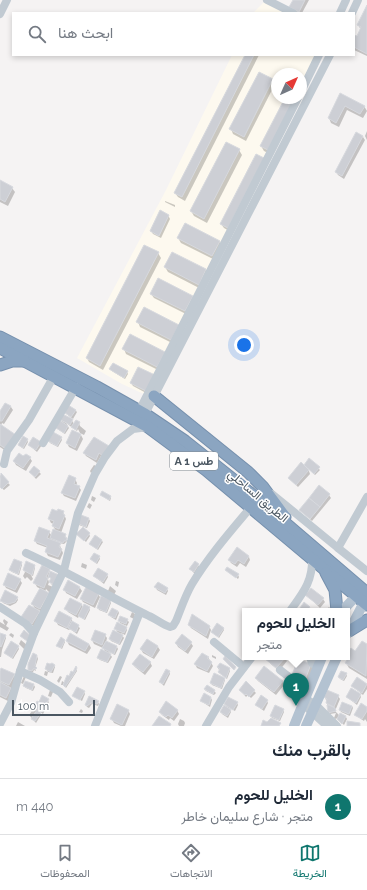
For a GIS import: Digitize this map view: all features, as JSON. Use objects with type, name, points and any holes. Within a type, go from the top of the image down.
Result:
[{"type":"highway","name":"الطريق الساحلي","points":[[4,346],[97,387],[142,412],[185,441],[299,535],[364,598]]},
{"type":"highway","name":"الطريق الساحلي","points":[[4,346],[24,360],[148,427],[206,470],[315,561],[364,598]]},
{"type":"highway","points":[[0,365],[12,361],[24,360]]},
{"type":"highway","points":[[154,396],[248,472],[263,487],[299,535]]},
{"type":"highway","points":[[315,561],[329,577],[335,590],[337,608]]},
{"type":"highway","points":[[350,631],[367,620]]},
{"type":"main road","points":[[0,361],[4,346]]},
{"type":"main road","points":[[347,608],[364,598]]},
{"type":"main road","points":[[350,628],[364,598]]},
{"type":"main road","points":[[294,726],[321,660]]},
{"type":"main road","points":[[306,726],[336,660]]},
{"type":"street","points":[[0,14],[7,0]]},
{"type":"street","points":[[267,0],[291,12]]},
{"type":"street","points":[[343,12],[346,0]]},
{"type":"street","points":[[352,12],[358,0]]},
{"type":"street","points":[[307,80],[319,56]]},
{"type":"street","points":[[142,412],[154,396],[282,139],[329,56]]},
{"type":"street","points":[[282,139],[296,104]]},
{"type":"street","points":[[142,412],[229,244]]},
{"type":"street","points":[[4,464],[4,457],[7,451],[29,420],[54,376]]},
{"type":"street","points":[[43,443],[76,387]]},
{"type":"street","points":[[0,724],[11,703],[20,671],[34,633],[64,570],[78,513],[95,474],[108,452],[117,441],[133,429],[148,427]]},
{"type":"street","points":[[263,487],[367,571]]},
{"type":"street","points":[[338,548],[367,497]]},
{"type":"street","points":[[26,553],[64,570],[170,628],[173,626],[191,586],[201,570],[251,507]]},
{"type":"street","points":[[292,608],[309,582],[315,561]]},
{"type":"street","points":[[0,607],[26,624],[34,633]]},
{"type":"street","points":[[95,726],[140,612]]},
{"type":"street","points":[[214,642],[244,667]]},
{"type":"street","points":[[206,726],[229,687],[250,660]]},
{"type":"street","points":[[311,660],[312,663],[318,668]]},
{"type":"street","points":[[280,670],[293,680],[310,688]]},
{"type":"street","points":[[20,671],[40,680],[60,692],[69,702]]},
{"type":"street","points":[[305,702],[337,726]]},
{"type":"street","points":[[314,709],[327,726]]},
{"type":"shaded area","points":[[265,1],[287,12],[254,12]]},
{"type":"shaded area","points":[[232,56],[318,56],[307,77],[307,68],[271,68],[271,104],[293,104],[146,395],[122,384],[77,358],[166,190]]},
{"type":"building","points":[[293,0],[305,0],[299,12],[289,7]]},
{"type":"building","points":[[367,5],[367,54],[355,48],[355,35],[357,36],[361,27],[357,25]]},
{"type":"building","points":[[244,56],[253,56],[182,197],[174,193]]},
{"type":"building","points":[[259,72],[271,78],[271,83],[244,137],[229,129]]},
{"type":"building","points":[[340,93],[365,106],[360,114],[345,106],[336,123],[328,118]]},
{"type":"building","points":[[282,104],[293,104],[268,150],[260,146]]},
{"type":"building","points":[[356,132],[363,136],[342,176],[335,172]]},
{"type":"building","points":[[226,142],[240,149],[204,219],[190,211]]},
{"type":"building","points":[[256,154],[264,158],[228,228],[220,224]]},
{"type":"building","points":[[0,180],[13,187],[5,202],[0,199]]},
{"type":"building","points":[[160,210],[169,215],[159,236],[150,231]]},
{"type":"building","points":[[185,223],[220,241],[212,256],[177,238]]},
{"type":"building","points":[[144,245],[159,252],[100,366],[86,358]]},
{"type":"building","points":[[172,252],[206,269],[199,285],[164,267]]},
{"type":"building","points":[[158,278],[193,296],[185,311],[150,294]]},
{"type":"building","points":[[144,307],[179,325],[171,340],[136,322]]},
{"type":"building","points":[[130,334],[165,352],[157,367],[122,349]]},
{"type":"building","points":[[113,363],[128,371],[124,378],[109,369]]},
{"type":"building","points":[[138,367],[155,375],[146,391],[130,383]]},
{"type":"building","points":[[5,403],[11,406],[2,421],[0,421],[0,411]]},
{"type":"building","points":[[68,405],[76,410],[71,417],[64,412]]},
{"type":"building","points":[[62,414],[73,419],[70,425],[59,419]]},
{"type":"building","points":[[58,419],[68,426],[64,433],[53,426]]},
{"type":"building","points":[[76,420],[80,422],[76,430],[71,427]]},
{"type":"building","points":[[0,424],[16,435],[6,449],[0,445]]},
{"type":"building","points":[[72,430],[81,434],[75,448],[66,443]]},
{"type":"building","points":[[53,432],[62,437],[57,446],[48,441]]},
{"type":"building","points":[[23,436],[28,439],[23,448],[18,445]]},
{"type":"building","points":[[33,437],[41,442],[36,450],[28,445]]},
{"type":"building","points":[[94,437],[109,446],[103,456],[99,453],[96,460],[83,453]]},
{"type":"building","points":[[19,453],[23,456],[26,454],[31,457],[23,468],[13,461]]},
{"type":"building","points":[[309,458],[320,467],[314,474],[304,465]]},
{"type":"building","points":[[301,462],[309,470],[296,485],[288,478]]},
{"type":"building","points":[[34,466],[40,471],[35,477],[29,472]]},
{"type":"building","points":[[1,473],[9,482],[2,489],[0,487]]},
{"type":"building","points":[[69,475],[76,478],[74,484],[80,486],[75,498],[61,493]]},
{"type":"building","points":[[319,485],[330,494],[320,507],[309,498]]},
{"type":"building","points":[[102,491],[111,496],[109,500],[100,495]]},
{"type":"building","points":[[309,498],[320,507],[310,519],[299,510]]},
{"type":"building","points":[[52,509],[64,511],[63,514],[65,515],[59,529],[52,526],[54,521],[48,519]]},
{"type":"building","points":[[81,515],[89,518],[86,527],[77,523]]},
{"type":"building","points":[[39,527],[50,531],[47,538],[61,543],[59,547],[62,549],[58,557],[45,552],[47,546],[34,541]]},
{"type":"building","points":[[83,527],[90,533],[84,541],[76,534]]},
{"type":"building","points":[[53,529],[66,534],[66,541],[63,543],[50,538]]},
{"type":"building","points":[[95,535],[102,540],[97,549],[89,544]]},
{"type":"building","points":[[237,547],[249,556],[244,564],[238,560],[235,564],[228,560]]},
{"type":"building","points":[[94,553],[100,556],[96,563],[90,559]]},
{"type":"building","points":[[14,559],[22,562],[18,574],[9,570]]},
{"type":"building","points":[[26,561],[35,565],[32,575],[23,570]]},
{"type":"building","points":[[195,561],[199,564],[194,572],[189,569]]},
{"type":"building","points":[[42,565],[50,569],[46,577],[48,578],[44,588],[33,583]]},
{"type":"building","points":[[227,567],[239,574],[236,578],[225,570]]},
{"type":"building","points":[[98,568],[108,574],[103,582],[93,576]]},
{"type":"building","points":[[50,571],[59,575],[54,585],[49,582],[51,578],[48,577]]},
{"type":"building","points":[[8,573],[21,579],[15,590],[3,585]]},
{"type":"building","points":[[68,580],[80,587],[75,596],[63,590]]},
{"type":"building","points":[[158,582],[168,588],[165,593],[154,587]]},
{"type":"building","points":[[86,587],[99,593],[93,605],[80,599]]},
{"type":"building","points":[[40,588],[49,593],[40,609],[31,604]]},
{"type":"building","points":[[311,588],[324,598],[318,605],[305,595]]},
{"type":"building","points":[[5,590],[18,597],[15,602],[8,604],[0,601]]},
{"type":"building","points":[[101,596],[111,600],[106,612],[97,608]]},
{"type":"building","points":[[70,598],[82,604],[76,615],[64,609]]},
{"type":"building","points":[[304,602],[310,607],[309,608],[300,608]]},
{"type":"building","points":[[84,604],[90,607],[84,619],[78,616]]},
{"type":"building","points":[[29,605],[40,611],[32,624],[21,617]]},
{"type":"building","points":[[112,608],[118,611],[115,618],[108,615]]},
{"type":"building","points":[[59,611],[72,618],[67,628],[54,621]]},
{"type":"building","points":[[192,614],[210,626],[206,636],[188,625]]},
{"type":"building","points":[[120,616],[128,619],[126,624],[118,621]]},
{"type":"building","points":[[72,621],[79,625],[76,632],[68,628]]},
{"type":"building","points":[[117,622],[127,627],[124,633],[114,629]]},
{"type":"building","points":[[217,623],[224,628],[218,637],[211,632]]},
{"type":"building","points":[[24,630],[31,636],[27,641],[20,636]]},
{"type":"building","points":[[95,630],[106,634],[102,645],[91,640]]},
{"type":"building","points":[[113,630],[123,635],[119,644],[109,639]]},
{"type":"building","points":[[0,633],[6,635],[1,647],[0,646]]},
{"type":"building","points":[[70,633],[89,644],[85,651],[66,641]]},
{"type":"building","points":[[182,634],[192,642],[185,651],[175,643]]},
{"type":"building","points":[[61,637],[65,640],[61,648],[56,646]]},
{"type":"building","points":[[147,639],[158,646],[152,657],[140,649]]},
{"type":"building","points":[[11,641],[19,646],[12,658],[4,653]]},
{"type":"building","points":[[106,641],[117,646],[114,654],[102,648]]},
{"type":"building","points":[[362,641],[367,644],[366,676],[345,663],[347,660],[350,660],[351,648],[355,651]]},
{"type":"building","points":[[101,649],[111,654],[107,662],[97,658]]},
{"type":"building","points":[[33,653],[37,655],[35,666],[37,668],[33,669],[32,671],[28,670],[28,664]]},
{"type":"building","points":[[202,653],[209,657],[207,658],[212,662],[207,671],[194,664]]},
{"type":"building","points":[[140,654],[151,662],[143,672],[132,664]]},
{"type":"building","points":[[225,656],[236,667],[234,670],[223,659]]},
{"type":"building","points":[[267,660],[283,660],[276,668]]},
{"type":"building","points":[[298,660],[311,664],[305,680],[292,675]]},
{"type":"building","points":[[47,663],[52,663],[55,665],[51,672],[45,669]]},
{"type":"building","points":[[220,663],[230,668],[226,678],[218,672],[220,669],[217,667]]},
{"type":"building","points":[[76,666],[77,668],[74,674],[65,687],[63,685],[67,675],[69,676],[71,671],[73,672]]},
{"type":"building","points":[[264,666],[283,681],[274,692],[255,678]]},
{"type":"building","points":[[1,668],[15,674],[9,685],[0,681]]},
{"type":"building","points":[[166,669],[170,671],[163,684],[159,682]]},
{"type":"building","points":[[341,671],[347,673],[343,680],[338,677]]},
{"type":"building","points":[[214,673],[225,678],[221,688],[210,683]]},
{"type":"building","points":[[357,677],[367,684],[362,693],[351,686]]},
{"type":"building","points":[[25,681],[34,684],[32,690],[23,686]]},
{"type":"building","points":[[246,681],[255,690],[249,697],[239,690]]},
{"type":"building","points":[[0,682],[11,688],[6,698],[0,695]]},
{"type":"building","points":[[207,685],[215,690],[213,694],[204,689]]},
{"type":"building","points":[[77,687],[85,691],[80,700],[72,696]]},
{"type":"building","points":[[351,688],[361,694],[356,703],[346,697]]},
{"type":"building","points":[[327,690],[339,695],[334,707],[326,703],[327,699],[324,697]]},
{"type":"building","points":[[204,693],[211,697],[209,705],[200,701]]},
{"type":"building","points":[[42,695],[49,699],[45,706],[39,702]]},
{"type":"building","points":[[261,695],[268,700],[262,709],[255,705]]},
{"type":"building","points":[[89,696],[99,701],[97,704],[91,703],[87,706],[85,705]]},
{"type":"building","points":[[228,697],[238,702],[233,710],[224,704]]},
{"type":"building","points":[[37,701],[46,706],[42,712],[34,707]]},
{"type":"building","points":[[166,701],[178,710],[172,718],[168,715],[166,717],[159,712]]},
{"type":"building","points":[[342,702],[352,706],[349,714],[339,710]]},
{"type":"building","points":[[361,703],[367,707],[367,711],[362,719],[354,715]]},
{"type":"building","points":[[117,704],[129,710],[122,725],[110,719]]},
{"type":"building","points":[[224,705],[231,710],[227,716],[220,712]]},
{"type":"building","points":[[275,705],[284,709],[279,720],[270,716]]},
{"type":"building","points":[[327,705],[335,708],[336,711],[328,713]]},
{"type":"building","points":[[37,710],[41,713],[35,721],[31,719]]},
{"type":"building","points":[[340,713],[346,716],[342,724],[337,719]]},
{"type":"building","points":[[159,716],[171,724],[170,726],[152,726]]},
{"type":"building","points":[[271,718],[281,723],[279,726],[261,726],[263,720],[267,722]]},
{"type":"building","points":[[347,721],[360,723],[360,726],[347,726]]},
{"type":"place","name":"الخليل للحوم","points":[[296,706]]}]
